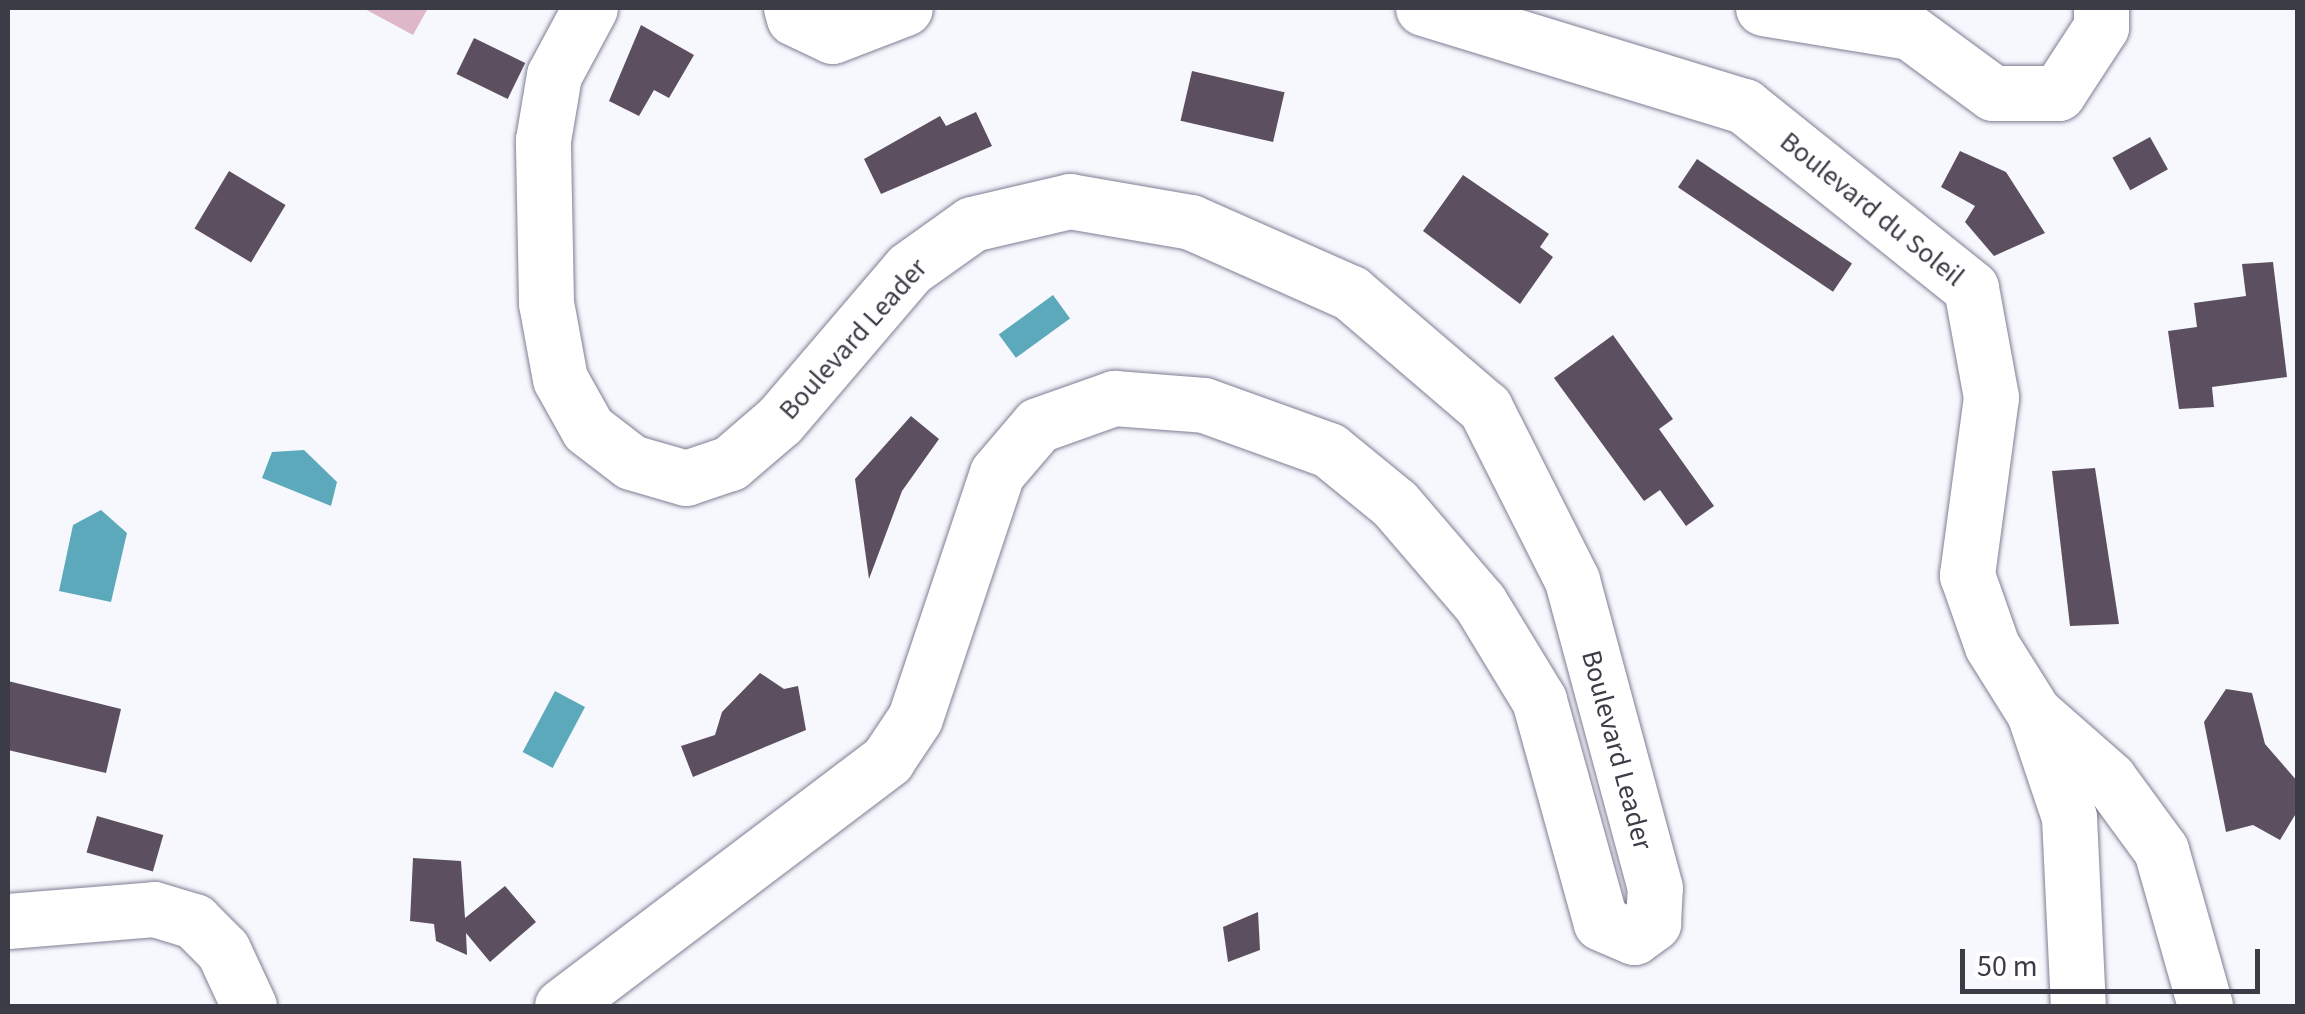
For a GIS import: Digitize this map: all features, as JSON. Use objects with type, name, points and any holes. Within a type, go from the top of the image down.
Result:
[{"type":"street","name":"Boulevard Leader","points":[[562,1006],[887,760],[914,718],[996,474],[1038,424],[1114,398],[1204,405],[1329,450],[1395,504],[1480,603],[1539,700],[1602,924],[1634,938],[1654,923],[1655,888],[1572,580],[1485,408],[1351,294],[1191,222],[1070,201],[972,224],[909,268],[779,421],[730,463],[686,478],[631,462],[588,429],[560,379],[546,303],[543,140],[554,75],[590,8]]},
{"type":"street","points":[[791,8],[832,36],[905,8]]},
{"type":"street","name":"Boulevard du Soleil","points":[[1423,8],[1744,106],[1970,288],[1991,397],[1966,575],[1992,646],[2034,713],[2108,779],[2160,850],[2205,1006]]},
{"type":"street","points":[[1764,8],[1910,32],[1994,93],[2058,93],[2101,26],[2101,8]]},
{"type":"street","points":[[2034,713],[2069,816],[2078,1006]]},
{"type":"street","points":[[8,921],[154,909],[194,922],[223,950],[248,1006]]},
{"type":"shaded area","points":[[363,8],[428,8],[413,35]]},
{"type":"water","points":[[1053,295],[1070,318],[1016,358],[999,334]]},
{"type":"water","points":[[304,450],[337,482],[331,506],[262,478],[272,452]]},
{"type":"water","points":[[101,510],[127,533],[111,602],[59,591],[73,525]]},
{"type":"water","points":[[555,691],[585,707],[553,768],[523,752]]},
{"type":"building","points":[[641,25],[694,55],[669,98],[654,90],[639,116],[609,101]]},
{"type":"building","points":[[474,38],[525,63],[508,99],[456,74]]},
{"type":"building","points":[[1192,71],[1285,92],[1273,142],[1181,121]]},
{"type":"building","points":[[976,112],[992,146],[881,194],[864,159],[940,116],[946,126]]},
{"type":"building","points":[[2150,137],[2168,169],[2130,190],[2112,158]]},
{"type":"building","points":[[1960,151],[2006,172],[2045,233],[1994,256],[1965,222],[1975,206],[1941,187]]},
{"type":"building","points":[[1697,159],[1852,264],[1833,292],[1678,187]]},
{"type":"building","points":[[229,171],[286,205],[251,262],[194,228]]},
{"type":"building","points":[[1463,175],[1549,234],[1540,247],[1553,257],[1520,304],[1423,231]]},
{"type":"building","points":[[2273,262],[2287,377],[2212,387],[2214,407],[2179,409],[2168,331],[2197,327],[2194,303],[2246,296],[2242,264]]},
{"type":"building","points":[[1613,335],[1673,419],[1659,429],[1714,506],[1686,526],[1660,490],[1644,501],[1554,378]]},
{"type":"building","points":[[911,416],[939,439],[902,491],[869,579],[855,479]]},
{"type":"building","points":[[2095,468],[2119,624],[2070,626],[2052,471]]},
{"type":"building","points":[[760,673],[784,689],[798,686],[806,730],[693,777],[681,746],[715,735],[722,712]]},
{"type":"building","points":[[8,681],[121,709],[106,773],[8,750]]},
{"type":"building","points":[[2226,689],[2252,693],[2265,744],[2298,782],[2298,810],[2280,840],[2253,825],[2226,832],[2204,722]]},
{"type":"building","points":[[97,816],[163,835],[153,872],[87,853]]},
{"type":"building","points":[[413,858],[461,861],[465,918],[505,886],[536,922],[490,962],[466,933],[467,955],[436,941],[434,924],[410,921]]},
{"type":"building","points":[[1258,912],[1260,950],[1228,962],[1223,927]]}]
